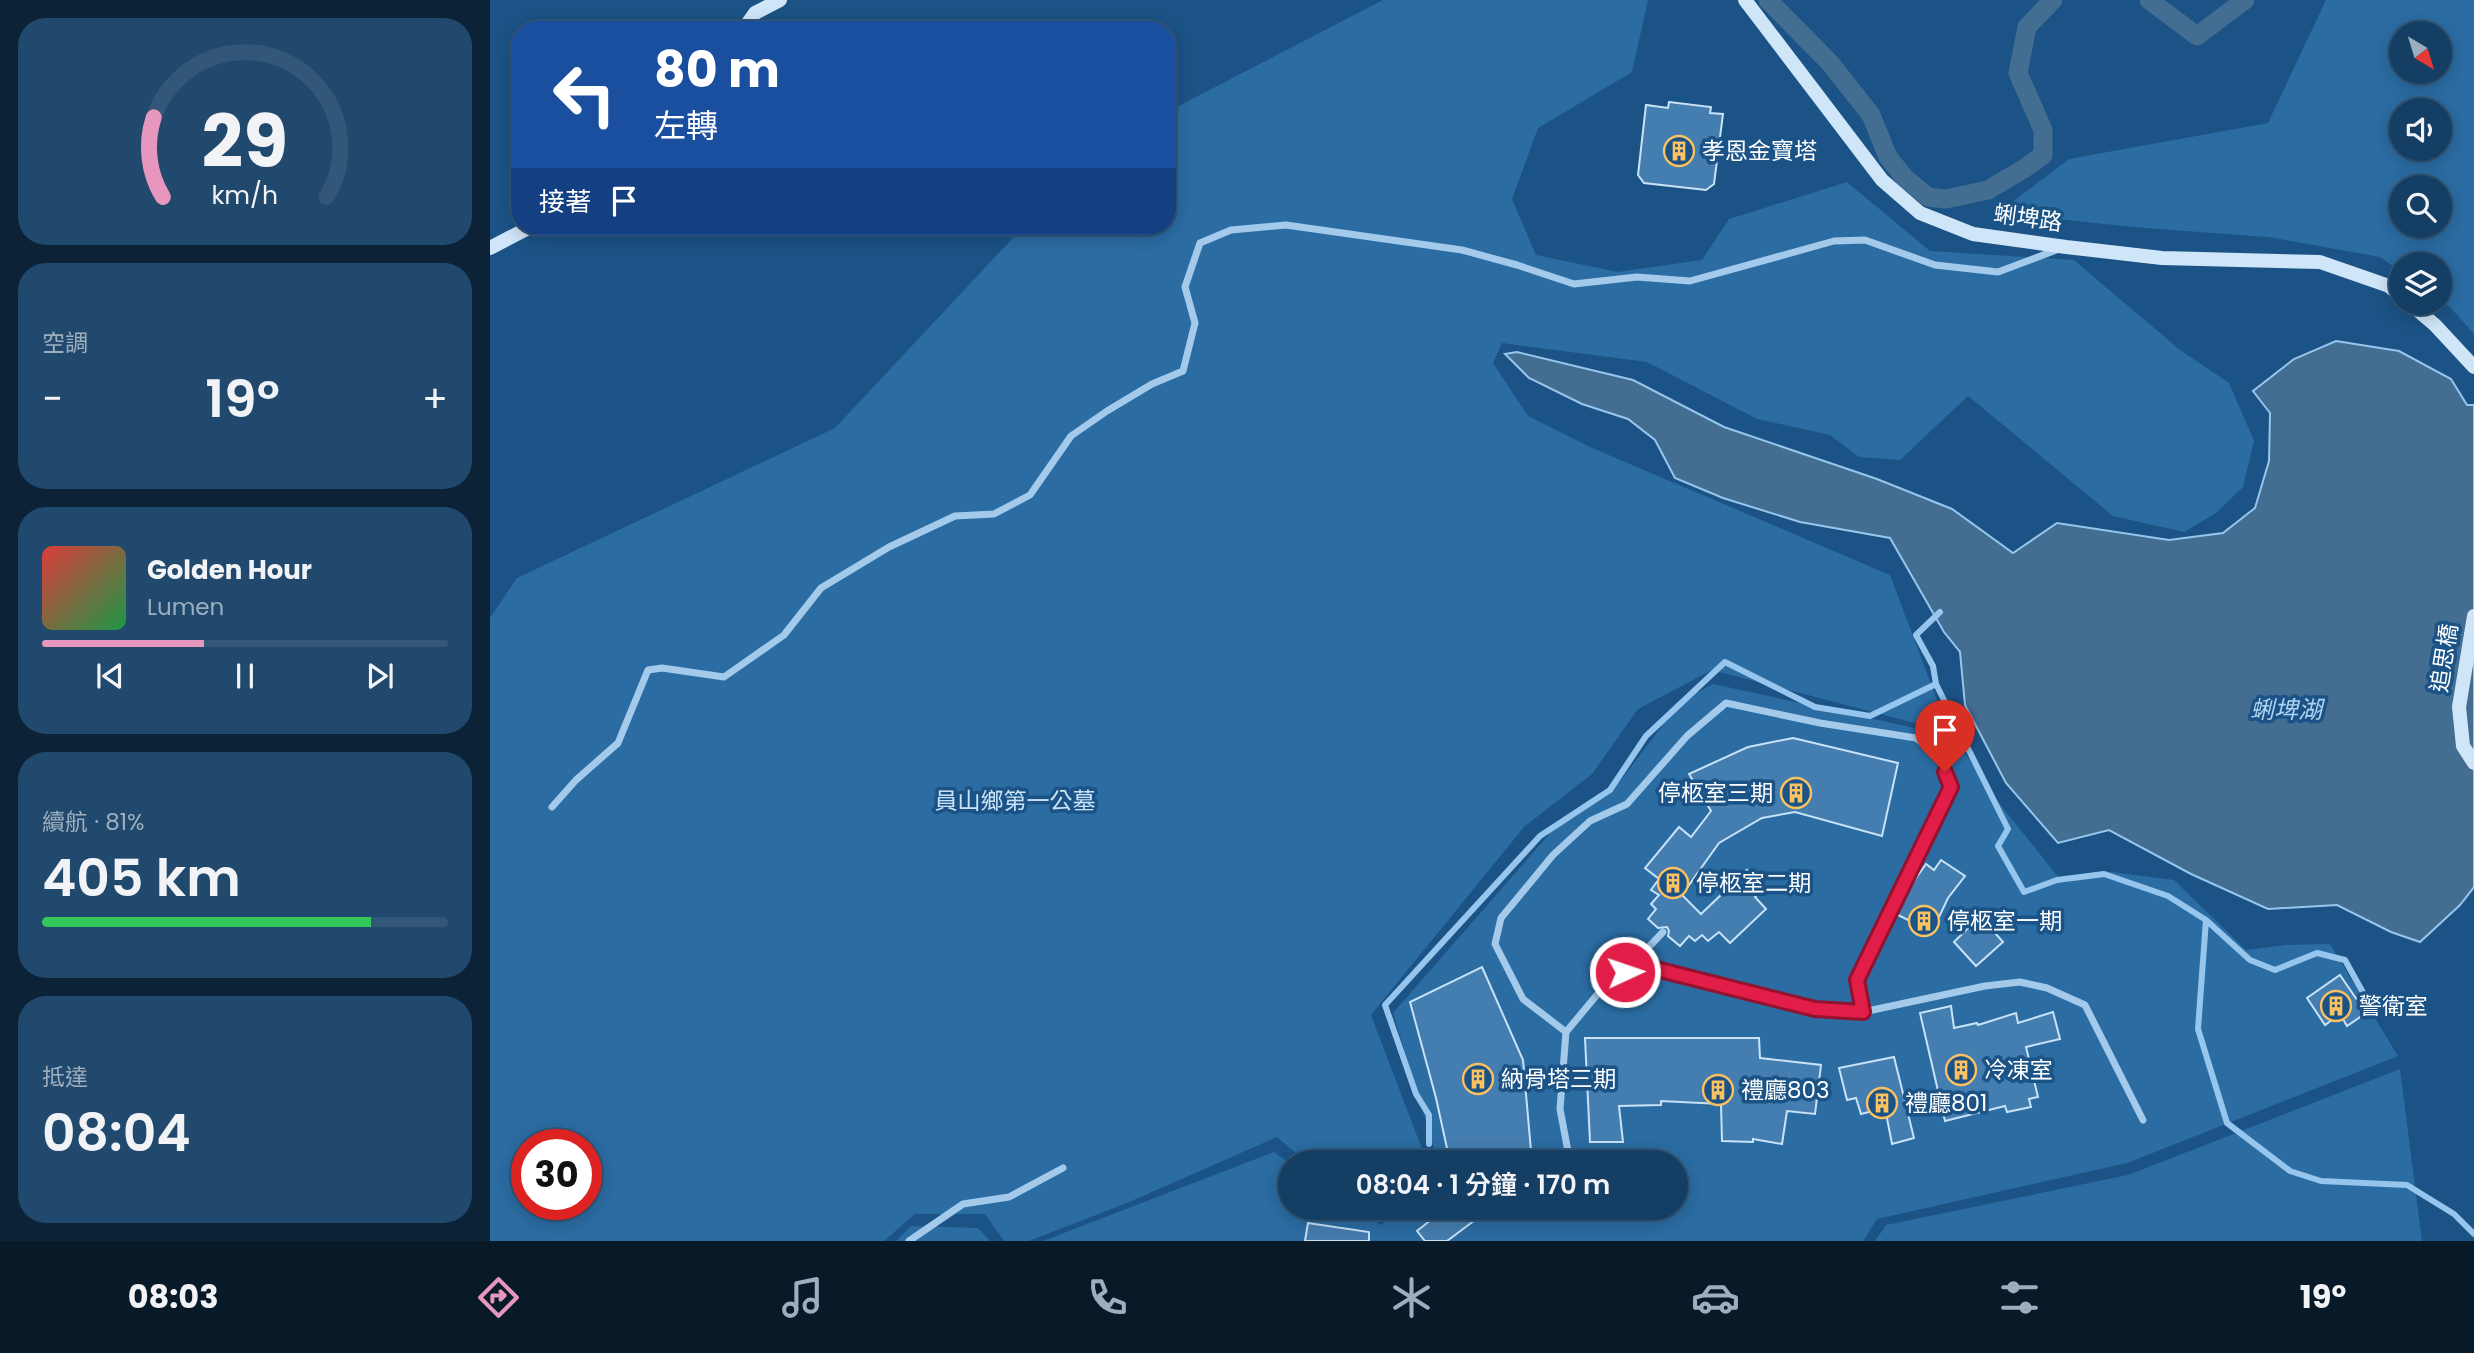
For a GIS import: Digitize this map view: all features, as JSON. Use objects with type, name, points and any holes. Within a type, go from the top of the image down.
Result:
[{"type":"street","points":[[749,21],[755,13],[780,0]]},
{"type":"street","name":"蜊埤路","points":[[1745,0],[1882,180],[1920,213],[1973,234],[2066,247],[2162,258],[2320,262],[2389,286]]},
{"type":"street","points":[[552,807],[576,780],[618,743],[648,670],[662,668],[724,677],[784,635],[821,587],[889,547],[955,516],[994,514],[1030,495],[1071,436],[1152,384],[1183,371],[1195,323],[1185,287],[1200,243],[1231,230],[1286,225],[1462,250],[1574,284],[1637,278],[1690,281],[1834,241],[1865,240],[1935,265],[1998,272],[2066,247]]},
{"type":"street","points":[[490,248],[515,235]]},
{"type":"street","points":[[2423,315],[2474,367]]},
{"type":"street","name":"追思橋","points":[[2474,616],[2459,707],[2463,746],[2474,764]]},
{"type":"street","points":[[1566,1032],[1523,999],[1495,944],[1501,918],[1553,855],[1590,821],[1627,804],[1688,736],[1727,704],[1820,723],[1916,737],[1939,756],[1951,787],[1857,980],[1863,1012]]},
{"type":"street","points":[[1568,1150],[1560,1109],[1566,1032],[1601,990],[1625,972],[1663,932]]},
{"type":"street","points":[[1625,972],[1652,968],[1815,1009],[1863,1012],[1997,984],[2020,982],[2047,988],[2085,1005],[2143,1120]]},
{"type":"street","points":[[909,1241],[963,1205],[1009,1197],[1063,1168]]},
{"type":"green space","name":"員山鄉第一公墓","points":[[1383,0],[1648,0],[1632,72],[1538,128],[1512,199],[1536,255],[1618,272],[1702,260],[1729,219],[1847,182],[1930,251],[2074,260],[2180,350],[2229,383],[2254,441],[2243,487],[2216,513],[2184,532],[2113,516],[1968,396],[1900,460],[1859,457],[1830,435],[1757,419],[1647,362],[1502,343],[1493,363],[1528,416],[1590,447],[1890,575],[1949,732],[1712,670],[1638,709],[1592,774],[1524,827],[1371,1015],[1422,1150],[1292,1150],[1277,1137],[1127,1203],[1029,1241],[1004,1241],[985,1214],[915,1214],[884,1241],[490,1241],[490,618],[517,578],[835,428],[1016,235],[1176,235],[1176,107]]},
{"type":"green space","points":[[2326,0],[2474,0],[2474,334],[2452,309],[2452,252],[2389,252],[2389,263],[2380,257],[2268,237],[1998,213],[2069,159],[2268,123]]},
{"type":"green space","points":[[1713,684],[1956,737],[1984,784],[2063,883],[2103,871],[2174,880],[2246,950],[2286,945],[2330,944],[2398,1056],[2127,1163],[1877,1219],[1863,1241],[1043,1241],[1274,1152],[1278,1155],[1278,1220],[1373,1220],[1381,1225],[1386,1220],[1688,1220],[1688,1150],[1434,1150],[1393,1013],[1551,832],[1621,780],[1681,701]]},
{"type":"green space","points":[[2400,1069],[2422,1241],[1875,1241],[1886,1225],[2128,1175]]},
{"type":"green space","points":[[911,1226],[978,1228],[990,1241],[896,1241]]},
{"type":"water","name":"蜊埤湖","points":[[2336,341],[2399,351],[2451,379],[2467,405],[2474,405],[2474,887],[2460,905],[2420,942],[2391,932],[2337,905],[2268,909],[2191,874],[2109,830],[2058,843],[2006,783],[1965,705],[1960,652],[1944,632],[1890,538],[1800,522],[1723,498],[1675,478],[1655,440],[1628,419],[1582,404],[1529,378],[1505,354],[1517,352],[1633,380],[1724,427],[1877,479],[1952,509],[2013,553],[2057,523],[2169,540],[2223,533],[2255,508],[2269,461],[2270,413],[2253,391],[2294,359]]},
{"type":"building","name":"孝恩金寶塔","points":[[1669,102],[1711,107],[1710,113],[1723,114],[1714,184],[1706,190],[1644,183],[1638,175],[1646,105],[1668,108]]},
{"type":"building","name":"停柩室三期","points":[[1793,738],[1898,763],[1882,836],[1795,812],[1762,818],[1719,843],[1682,895],[1701,914],[1747,870],[1765,887],[1755,897],[1766,909],[1730,943],[1719,932],[1708,941],[1702,935],[1695,941],[1689,936],[1680,946],[1668,936],[1667,927],[1658,928],[1648,919],[1656,909],[1651,904],[1659,895],[1651,890],[1659,879],[1645,868],[1679,827],[1691,837],[1711,811],[1689,774],[1748,747]]},
{"type":"building","points":[[1941,860],[1965,876],[1948,898],[1932,932],[1896,914],[1909,888],[1926,864],[1934,870]]},
{"type":"building","points":[[1980,916],[2003,942],[1976,966],[1954,942]]},
{"type":"building","name":"納骨塔三期","points":[[1482,967],[1523,1060],[1531,1150],[1447,1150],[1410,1002]]},
{"type":"building","name":"警衛室","points":[[2340,975],[2366,1013],[2347,1026],[2340,1014],[2325,1025],[2307,998]]},
{"type":"building","points":[[1951,1006],[1954,1028],[1977,1023],[1978,1025],[2016,1013],[2018,1023],[2053,1012],[2060,1039],[2026,1047],[2038,1097],[2029,1099],[2031,1107],[2007,1112],[2005,1106],[1945,1121],[1920,1013]]},
{"type":"building","points":[[1585,1038],[1759,1038],[1760,1058],[1821,1065],[1815,1114],[1787,1111],[1782,1144],[1753,1139],[1753,1142],[1722,1141],[1721,1104],[1661,1101],[1661,1105],[1619,1106],[1623,1142],[1590,1142]]},
{"type":"building","name":"禮廳801","points":[[1894,1057],[1914,1138],[1892,1144],[1885,1108],[1861,1114],[1856,1098],[1847,1100],[1839,1068]]},
{"type":"building","points":[[1431,1220],[1475,1220],[1447,1241],[1425,1241],[1417,1231]]},
{"type":"building","points":[[1308,1223],[1369,1232],[1369,1241],[1305,1241]]},
{"type":"waterway","points":[[1768,0],[1830,63],[1871,115],[1888,157],[1905,178],[1928,197],[1946,199],[1988,190],[2043,155],[2043,130],[2018,73],[2027,27],[2053,0]]},
{"type":"waterway","points":[[2149,0],[2197,36],[2245,0]]},
{"type":"waterway","points":[[1940,612],[1916,635],[1933,666],[1936,684],[2008,829],[1998,846],[2024,892],[2057,880],[2104,874],[2168,896],[2206,920],[2250,960],[2275,970],[2317,953],[2345,960],[2371,1007]]},
{"type":"waterway","points":[[1429,1144],[1429,1115],[1416,1094],[1385,1005],[1540,836],[1610,790],[1646,736],[1725,662],[1815,707],[1870,716],[1936,684]]},
{"type":"waterway","points":[[2206,920],[2198,1029],[2227,1123],[2290,1171],[2321,1181],[2407,1185],[2454,1214],[2474,1234]]},
{"type":"place","name":"孝恩金寶塔","points":[[1679,151]]},
{"type":"place","name":"停柩室三期","points":[[1796,793]]},
{"type":"place","name":"停柩室二期","points":[[1673,883]]},
{"type":"place","name":"停柩室一期","points":[[1924,921]]},
{"type":"place","name":"警衛室","points":[[2336,1006]]},
{"type":"place","name":"冷凍室","points":[[1961,1070]]},
{"type":"place","name":"納骨塔三期","points":[[1478,1079]]},
{"type":"place","name":"禮廳803","points":[[1718,1090]]},
{"type":"place","name":"禮廳801","points":[[1882,1103]]},
{"type":"route","points":[[1625,972],[1652,968],[1815,1009],[1863,1012],[1857,980],[1951,787],[1945,772]]}]
